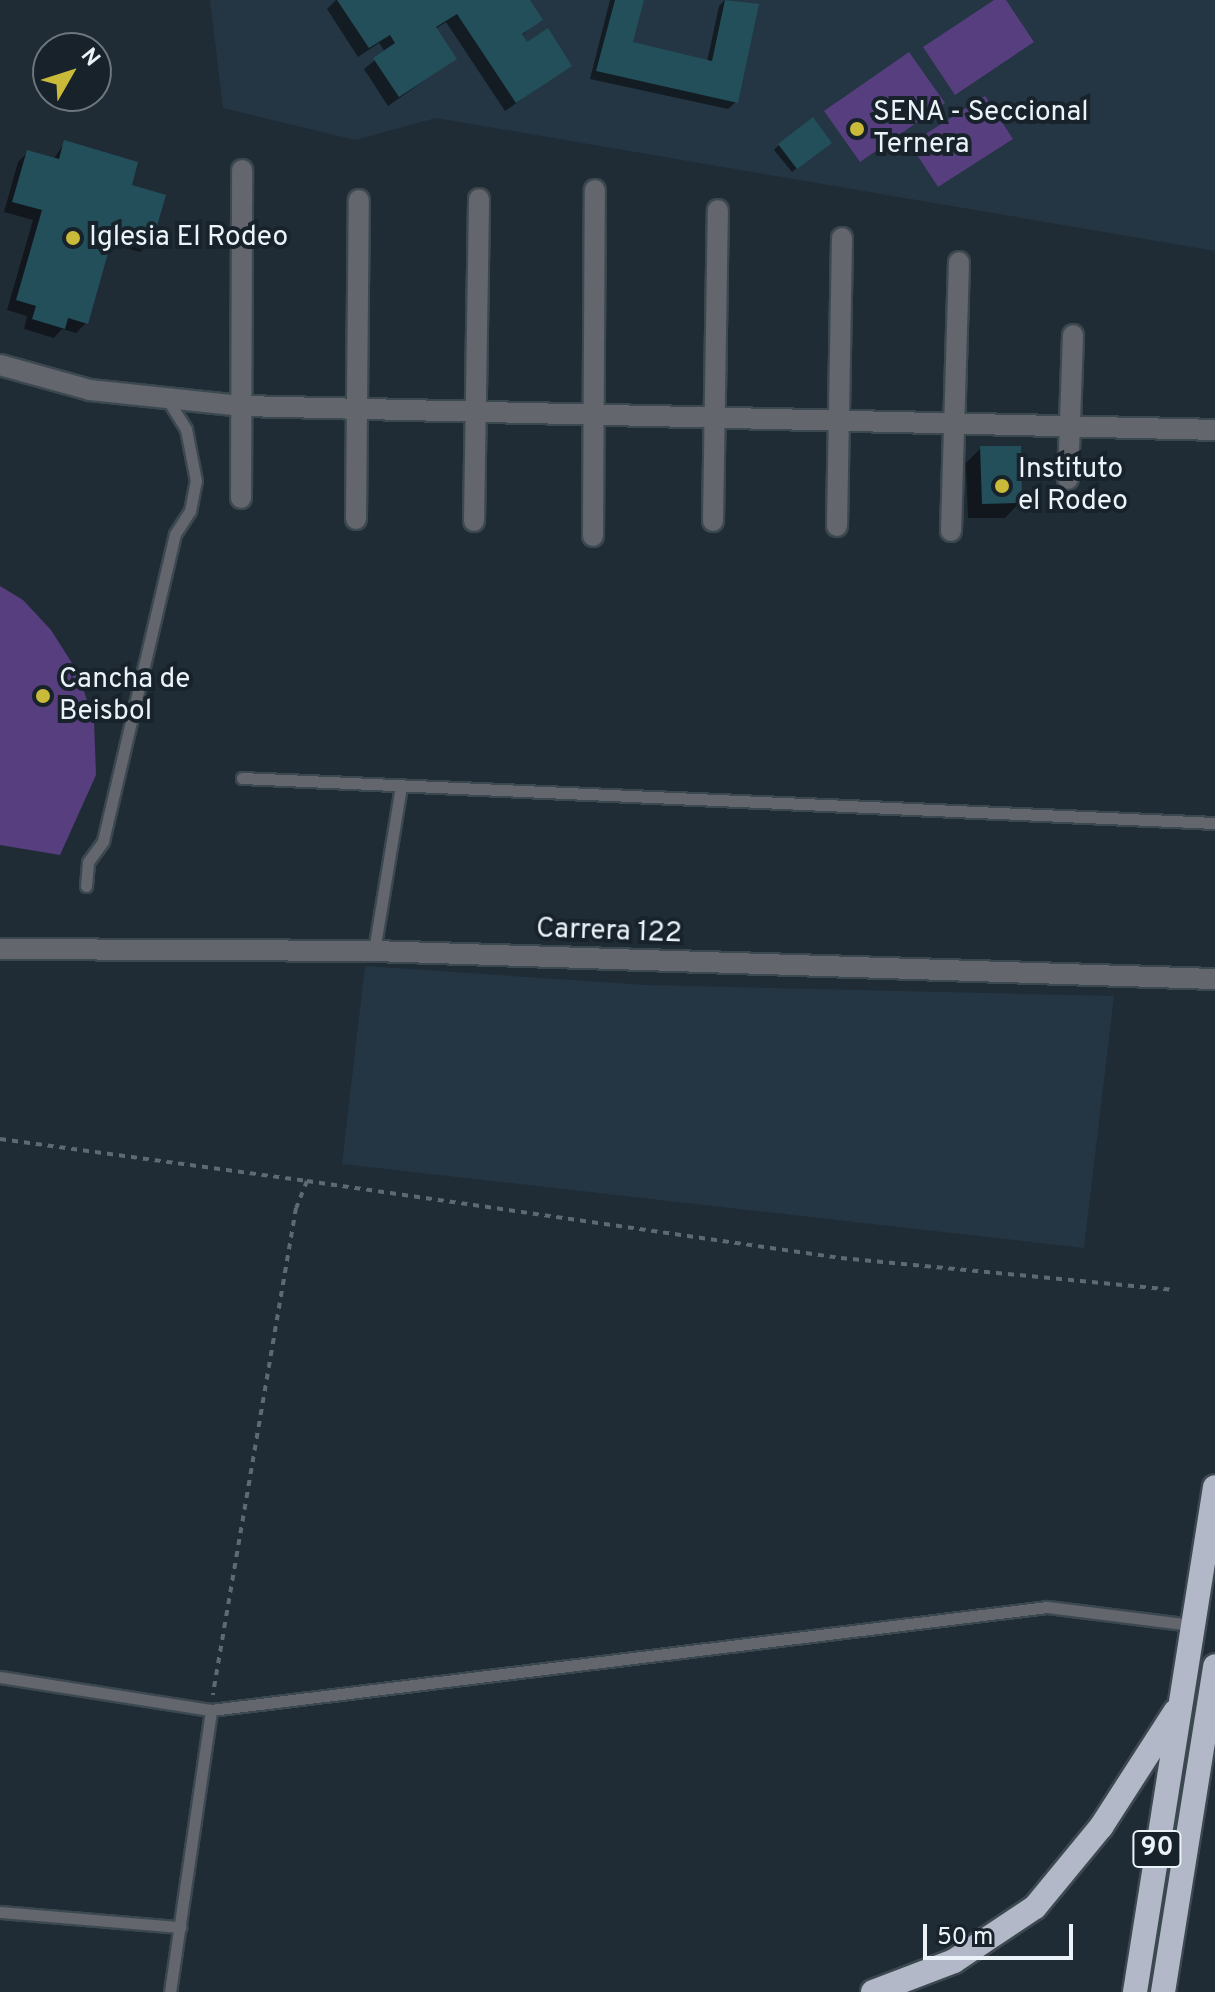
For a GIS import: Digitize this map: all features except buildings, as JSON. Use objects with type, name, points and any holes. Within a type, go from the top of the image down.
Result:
[{"type":"highway","name":"90","points":[[1135,1992],[1215,1487]]},
{"type":"highway","name":"90","points":[[1163,1992],[1215,1666]]},
{"type":"highway","points":[[873,1992],[954,1961],[1035,1907],[1101,1827],[1179,1706]]},
{"type":"highway","points":[[1202,1735],[1215,1774]]},
{"type":"street","points":[[241,498],[242,170]]},
{"type":"street","points":[[593,536],[595,190]]},
{"type":"street","points":[[474,521],[479,199]]},
{"type":"street","points":[[356,519],[360,409],[359,200]]},
{"type":"street","points":[[713,521],[718,210]]},
{"type":"street","points":[[837,526],[842,238]]},
{"type":"street","points":[[951,531],[959,262]]},
{"type":"street","points":[[1068,479],[1073,335]]},
{"type":"street","points":[[0,365],[90,390],[169,402],[243,406],[1215,430]]},
{"type":"street","name":"Carrera 122","points":[[0,949],[374,951],[1215,979]]},
{"type":"lane","points":[[86,886],[88,862],[103,841],[175,534],[190,511],[196,481],[186,429],[169,402]]},
{"type":"lane","points":[[242,778],[1215,823]]},
{"type":"lane","points":[[374,951],[401,786]]},
{"type":"lane","points":[[0,1677],[211,1710],[1047,1607],[1192,1625]]},
{"type":"lane","points":[[170,1992],[211,1710]]},
{"type":"lane","points":[[0,1912],[180,1927]]},
{"type":"path","points":[[0,1139],[841,1258],[1174,1290]]},
{"type":"path","points":[[211,1710],[296,1208],[307,1181]]},
{"type":"shaded area","name":"SENA - Seccional Ternera","points":[[210,0],[1215,0],[1215,251],[436,118],[355,140],[223,108]]},
{"type":"shaded area","points":[[994,0],[1006,0],[1034,42],[955,95],[923,47]]},
{"type":"shaded area","points":[[909,52],[945,103],[860,162],[824,111]]},
{"type":"shaded area","points":[[985,96],[1013,139],[938,187],[910,144]]},
{"type":"shaded area","name":"Cancha de Beisbol","points":[[0,586],[23,600],[51,630],[77,671],[94,721],[96,775],[60,855],[0,845]]},
{"type":"shaded area","points":[[365,966],[647,985],[1114,996],[1084,1248],[342,1164]]},
{"type":"place","name":"SENA - Seccional Ternera","points":[[857,129]]},
{"type":"place","name":"Iglesia El Rodeo","points":[[73,238]]},
{"type":"place","name":"Instituto el Rodeo","points":[[1002,486]]},
{"type":"place","name":"Cancha de Beisbol","points":[[43,696]]}]
